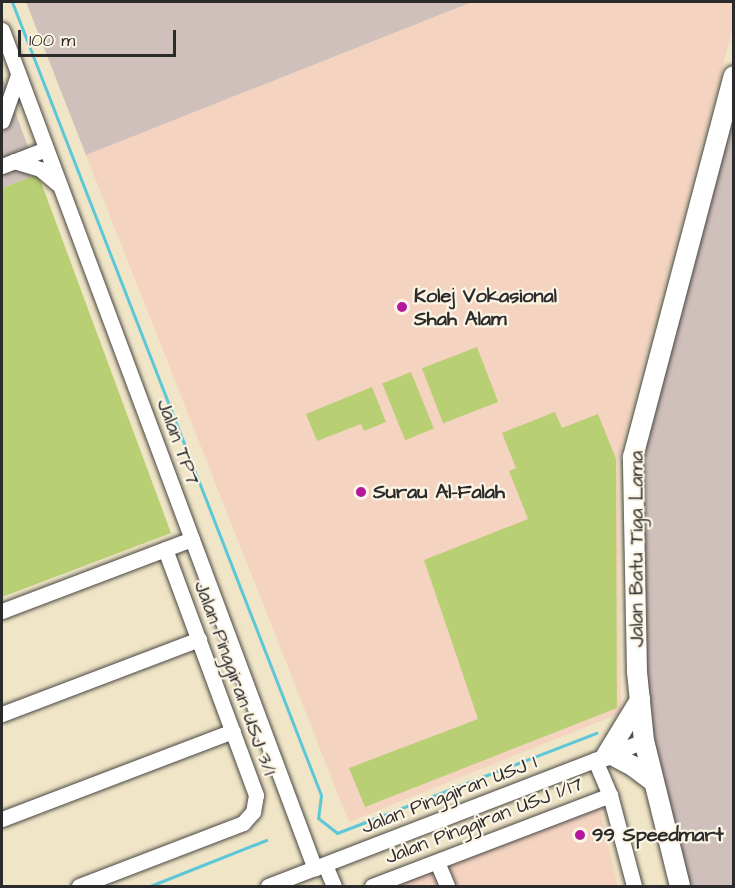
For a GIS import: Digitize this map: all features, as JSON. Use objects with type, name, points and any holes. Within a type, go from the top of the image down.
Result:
[{"type":"main road","name":"Jalan Batu Tiga Lama","points":[[680,886],[644,741],[640,699],[633,456],[734,76]]},
{"type":"main road","points":[[640,699],[604,757],[654,782]]},
{"type":"street","name":"Jalan TP7","points":[[2,30],[192,538],[320,867],[334,886]]},
{"type":"street","points":[[2,121],[18,75]]},
{"type":"street","points":[[8,164],[46,149]]},
{"type":"street","points":[[8,164],[40,169],[60,186]]},
{"type":"street","points":[[2,611],[192,538]]},
{"type":"street","name":"Jalan Pinggiran USJ 3/1","points":[[79,886],[243,823],[253,813],[256,795],[165,549]]},
{"type":"street","points":[[2,714],[198,639]]},
{"type":"street","points":[[2,819],[233,731]]},
{"type":"street","name":"Jalan Pinggiran USJ 1","points":[[268,886],[644,741]]},
{"type":"street","points":[[604,757],[610,795],[634,886]]},
{"type":"street","name":"Jalan Pinggiran USJ 1/17","points":[[372,886],[610,795]]},
{"type":"street","points":[[437,862],[447,886]]},
{"type":"shaded area","points":[[26,2],[472,2],[86,155]]},
{"type":"shaded area","name":"Kolej Vokasional Shah Alam","points":[[472,2],[733,2],[733,27],[618,460],[621,713],[349,822],[86,155]]},
{"type":"shaded area","points":[[2,76],[38,174],[2,188]]},
{"type":"shaded area","points":[[733,87],[733,886],[680,886],[634,726],[629,456]]},
{"type":"shaded area","points":[[599,806],[618,886],[389,886]]},
{"type":"green space","points":[[38,174],[171,533],[2,597],[2,188]]},
{"type":"green space","points":[[477,347],[498,402],[443,423],[422,368]]},
{"type":"green space","points":[[411,372],[434,429],[405,440],[382,384]]},
{"type":"green space","points":[[372,387],[386,422],[364,431],[361,424],[317,441],[306,414]]},
{"type":"green space","points":[[555,412],[562,428],[598,414],[616,459],[617,708],[365,807],[349,768],[478,719],[424,560],[528,519],[509,471],[516,468],[502,433]]},
{"type":"waterway","points":[[12,2],[321,795],[318,818],[337,833],[596,733]]},
{"type":"waterway","points":[[150,886],[266,840]]},
{"type":"place","name":"Kolej Vokasional Shah Alam","points":[[402,307]]},
{"type":"place","name":"Surau Al-Falah","points":[[361,492]]},
{"type":"place","name":"99 Speedmart","points":[[580,835]]}]
